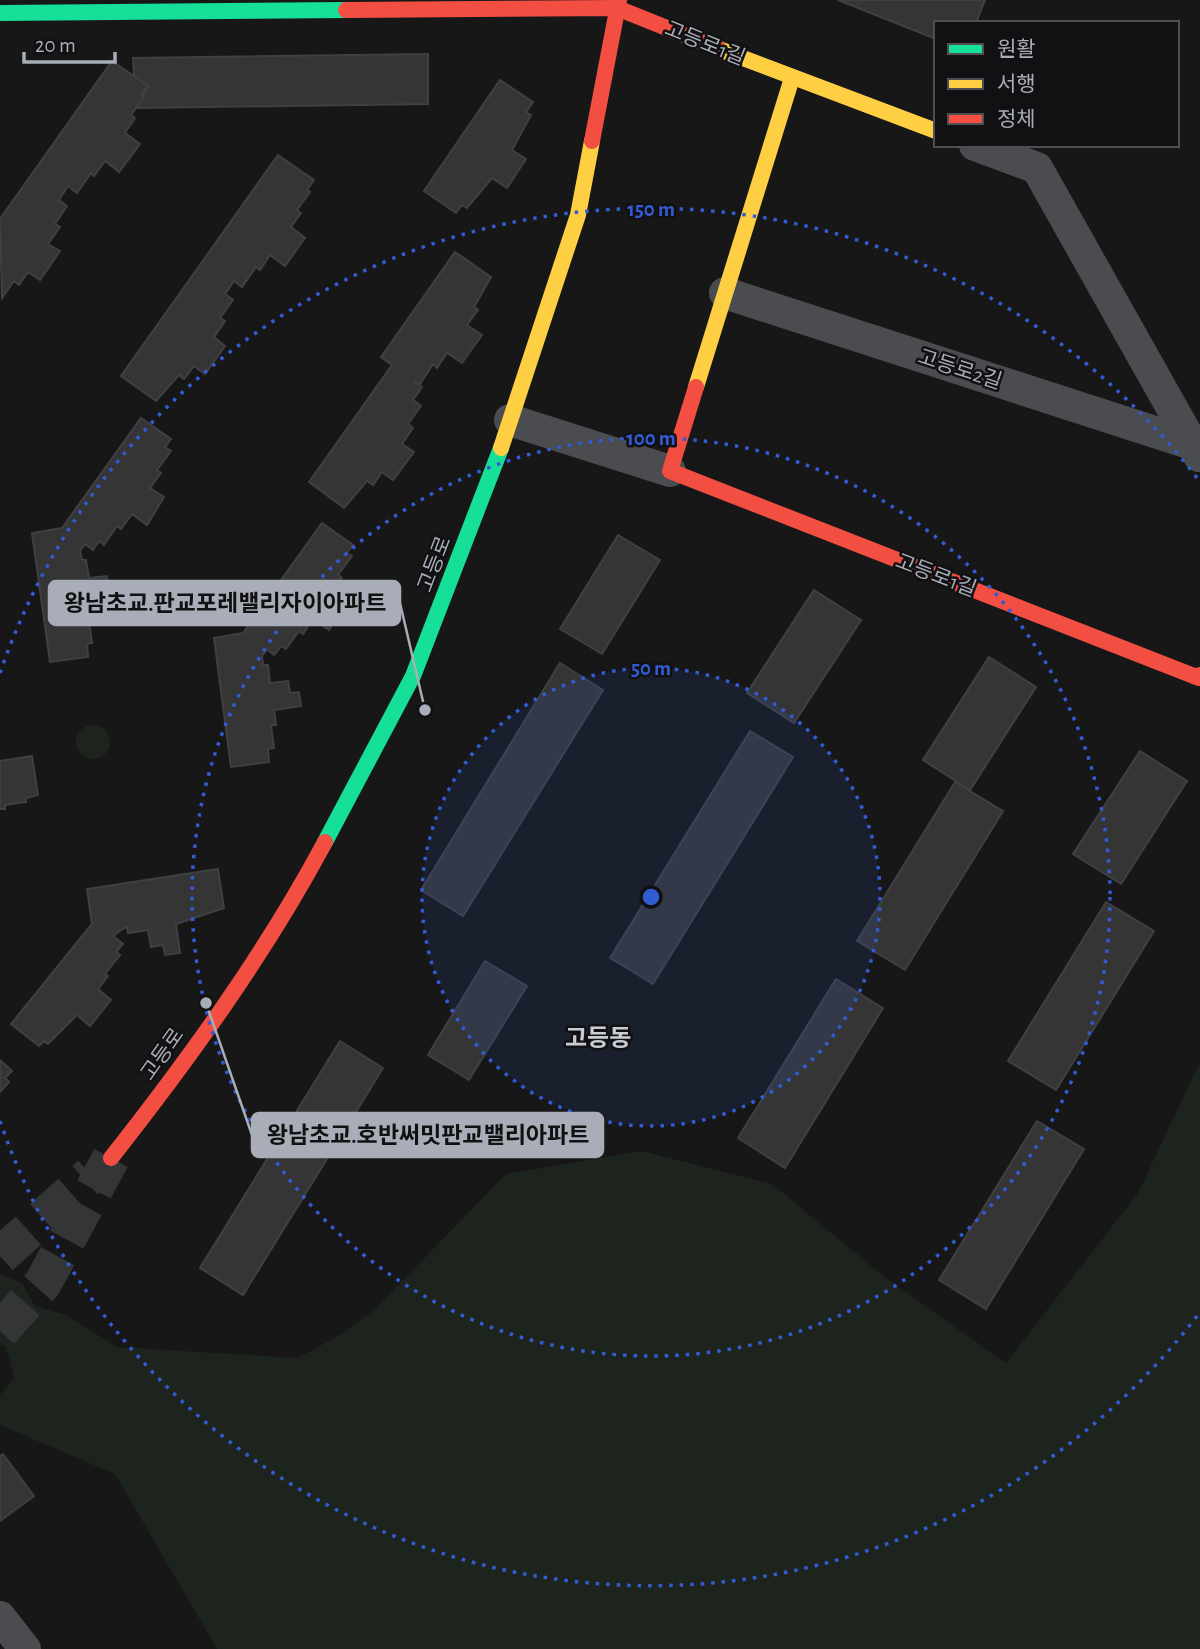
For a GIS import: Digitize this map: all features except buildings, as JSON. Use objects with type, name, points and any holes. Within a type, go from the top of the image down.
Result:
[{"type":"street","points":[[0,13],[618,4]]},
{"type":"street","name":"고등로1길","points":[[618,4],[792,78],[934,130]]},
{"type":"street","name":"고등로","points":[[111,1158],[145,1115],[288,911],[412,676],[510,420],[578,215],[618,4]]},
{"type":"street","points":[[670,471],[792,78]]},
{"type":"street","points":[[980,147],[1037,168],[1198,451]]},
{"type":"street","name":"고등로2길","points":[[725,293],[1198,451]]},
{"type":"street","name":"고등로1길","points":[[510,420],[670,471],[1199,678],[1200,675]]},
{"type":"street","points":[[0,1617],[25,1649]]},
{"type":"shaded area","points":[[93,725],[105,730],[110,742],[105,754],[93,759],[81,754],[76,742],[81,730]]},
{"type":"shaded area","points":[[1200,1062],[1200,1649],[217,1649],[115,1474],[0,1425],[0,1395],[14,1378],[6,1347],[0,1344],[0,1274],[22,1283],[35,1306],[66,1315],[117,1347],[298,1358],[343,1333],[373,1311],[506,1174],[642,1151],[772,1184],[886,1278],[1006,1363],[1138,1193]]},
{"type":"tunnel","points":[[0,1331],[43,1283],[111,1158]]},
{"type":"tunnel","points":[[0,1256],[91,1175]]},
{"type":"traffic: fast","points":[[0,13],[346,10]]},
{"type":"traffic: fast","points":[[325,842],[413,676],[501,448]]},
{"type":"traffic: slow","points":[[719,49],[934,130]]},
{"type":"traffic: slow","points":[[696,387],[792,78]]},
{"type":"traffic: slow","points":[[501,448],[578,215],[592,141]]},
{"type":"traffic: jam","points":[[592,141],[619,0]]},
{"type":"traffic: jam","points":[[346,10],[617,8],[719,49]]},
{"type":"traffic: jam","points":[[696,387],[670,471],[1199,678],[1200,675]]},
{"type":"traffic: jam","points":[[111,1158],[225,1005],[277,925],[325,842]]},
{"type":"place","name":"왕남초교.판교포레밸리자이아파트","points":[[425,710]]},
{"type":"place","name":"왕남초교.호반써밋판교밸리아파트","points":[[206,1003]]},
{"type":"district","name":"고등동","points":[[598,1038]]}]
